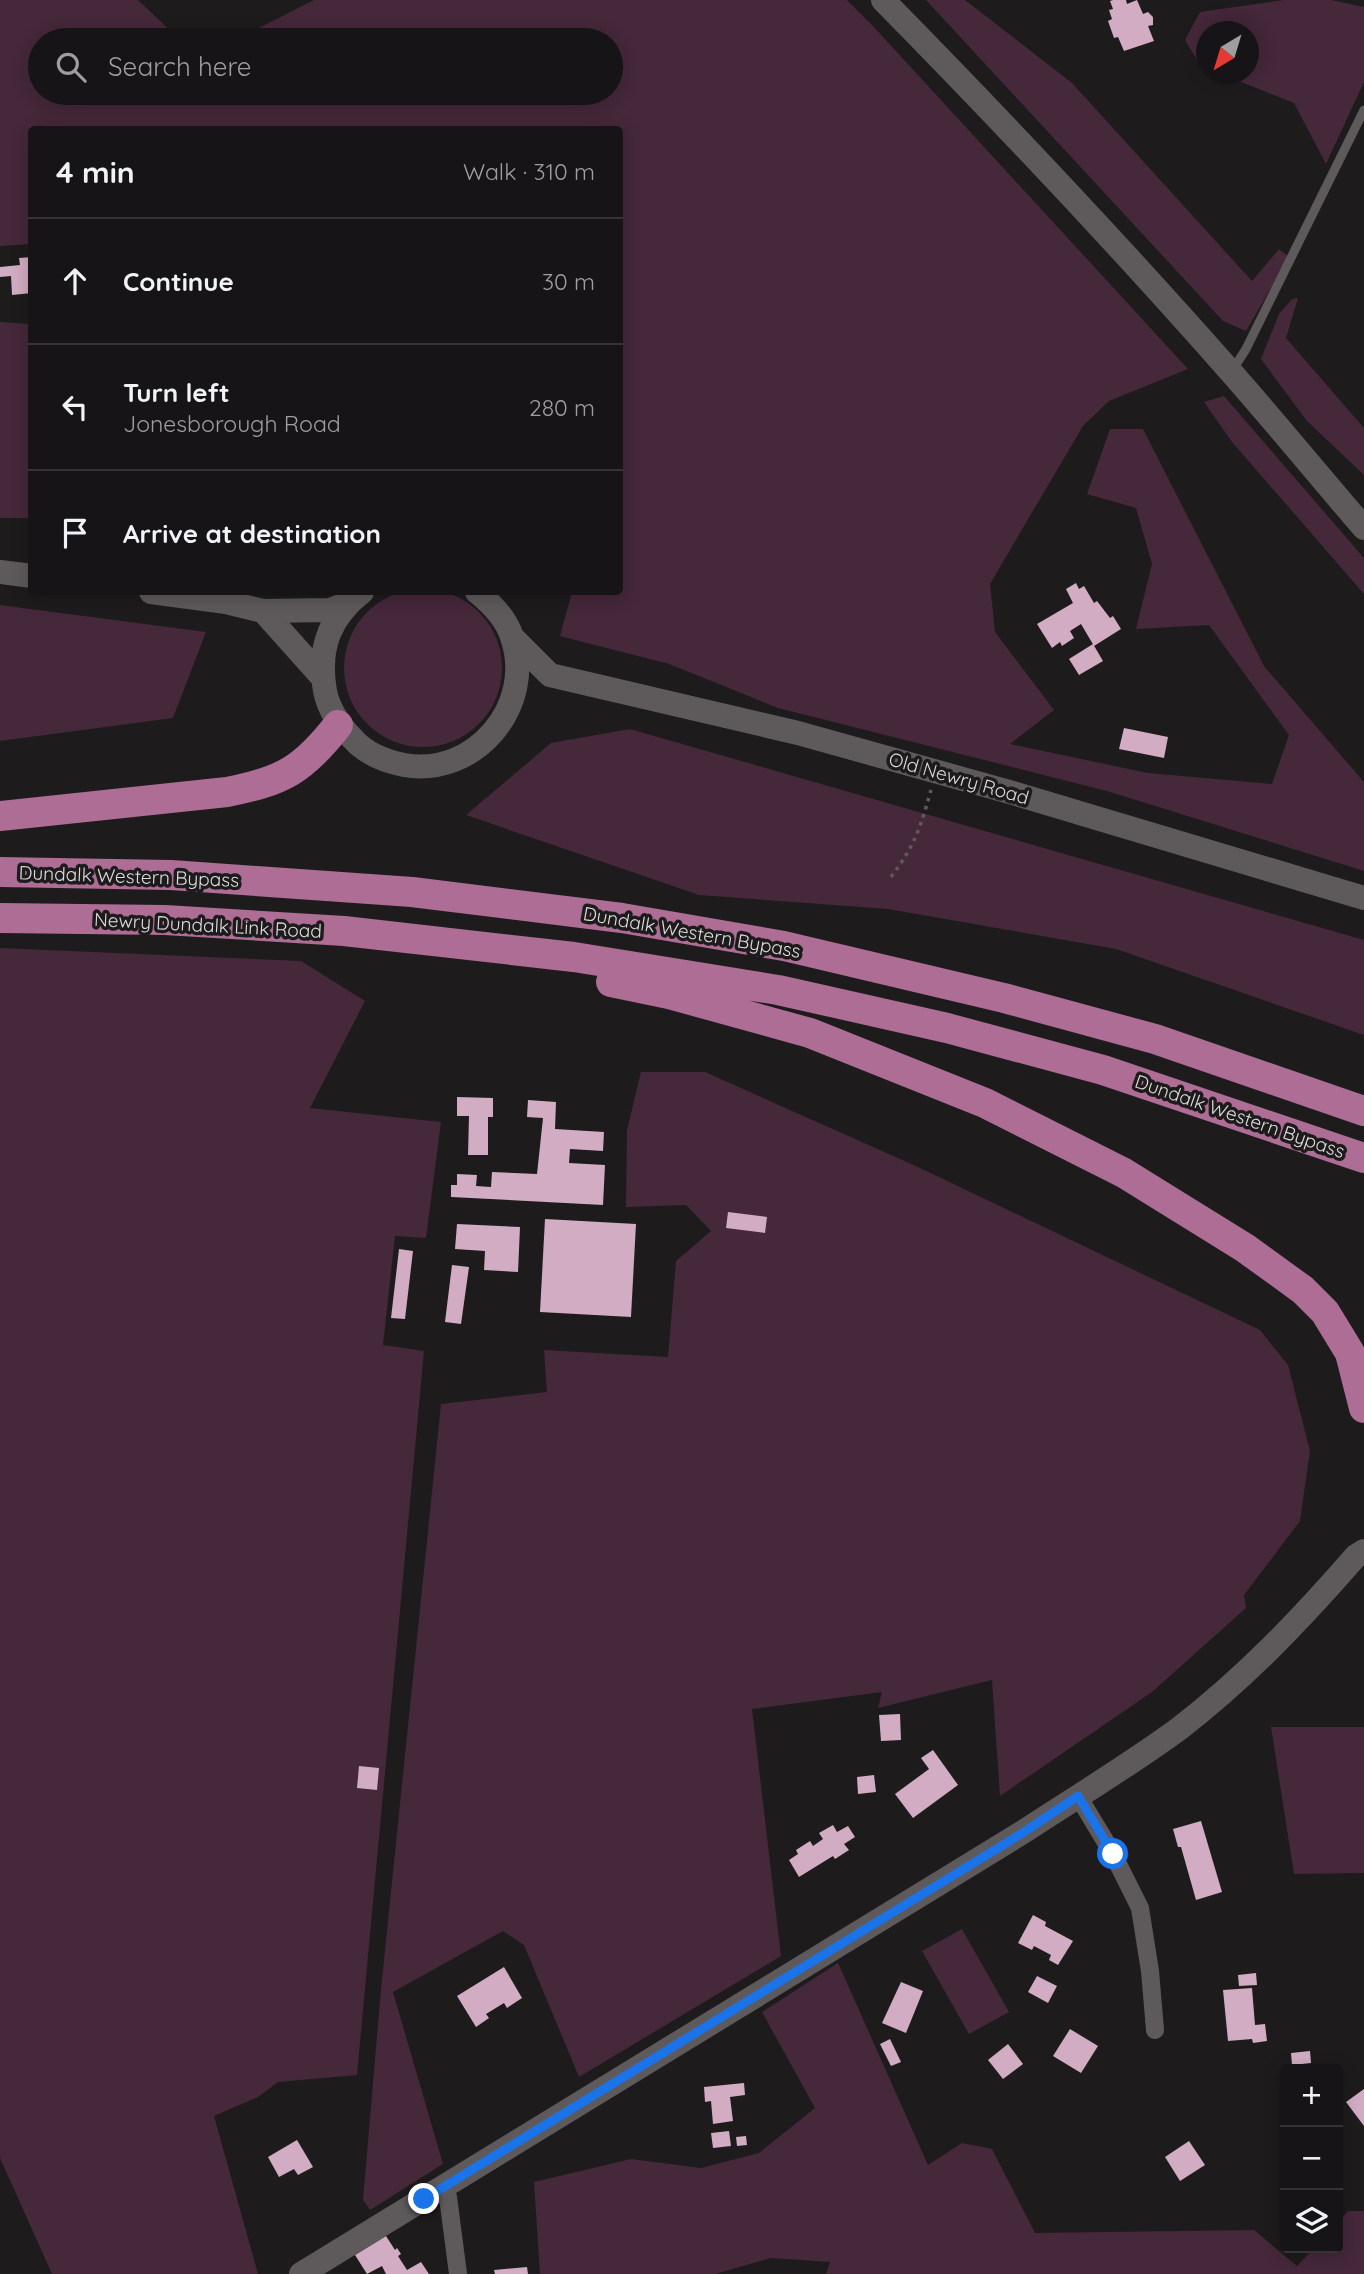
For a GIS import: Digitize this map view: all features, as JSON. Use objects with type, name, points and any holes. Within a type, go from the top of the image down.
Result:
[{"type":"highway","points":[[0,816],[202,795],[262,785],[288,775],[307,761],[338,724]]},
{"type":"highway","name":"Dundalk Western Bypass","points":[[0,872],[171,875],[412,892],[622,918],[784,946],[1004,998],[1155,1039],[1364,1111]]},
{"type":"highway","name":"Newry Dundalk Link Road","points":[[0,918],[200,922],[416,938]]},
{"type":"highway","points":[[416,938],[669,994],[810,1033],[985,1103],[1124,1173],[1245,1248],[1303,1290],[1325,1312],[1350,1353],[1364,1408]]},
{"type":"highway","name":"Dundalk Western Bypass","points":[[416,938],[573,957],[778,990],[947,1028],[1103,1070],[1364,1158]]},
{"type":"main road","points":[[883,0],[994,113],[1231,372],[1364,528]]},
{"type":"main road","points":[[0,572],[28,576]]},
{"type":"main road","points":[[174,595],[226,602],[262,611],[330,610],[354,598]]},
{"type":"main road","points":[[481,595],[496,607],[512,637],[550,675],[513,701]]},
{"type":"main road","points":[[354,598],[328,634],[321,664],[325,696],[338,724],[360,747],[387,762],[417,767],[448,763],[476,750],[498,729],[513,701],[518,671],[512,637]]},
{"type":"main road","points":[[262,611],[323,678]]},
{"type":"main road","name":"Old Newry Road","points":[[550,675],[798,733],[936,771],[1364,898]]},
{"type":"main road","points":[[301,2274],[1024,1832],[1180,1727],[1282,1639],[1361,1546]]},
{"type":"street","points":[[1078,1796],[1113,1854],[1140,1908],[1150,1971],[1155,2030]]},
{"type":"street","points":[[443,2187],[448,2197],[458,2274]]},
{"type":"lane","points":[[1231,372],[1246,349],[1364,110]]},
{"type":"path","points":[[891,877],[919,832],[936,771]]},
{"type":"shaded area","points":[[0,0],[138,0],[167,28],[28,28],[28,105],[623,105],[623,28],[259,28],[314,0],[847,0],[1188,369],[1109,401],[1083,426],[990,584],[995,632],[1054,710],[1010,744],[1148,773],[1272,784],[1289,735],[1209,625],[1136,629],[1152,564],[1136,508],[1087,494],[1110,429],[1143,429],[1264,666],[1364,782],[1364,871],[1107,791],[778,708],[669,664],[560,636],[571,595],[623,595],[623,126],[28,126],[28,244],[0,246]]},
{"type":"shaded area","points":[[926,0],[965,0],[1072,83],[1252,281],[1279,249],[1289,257],[1246,331],[1223,321]]},
{"type":"shaded area","points":[[1284,0],[1331,0],[1364,7],[1364,82],[1326,164],[1294,103],[1246,84],[1259,84],[1259,21],[1196,21],[1196,58],[1185,40],[1200,12]]},
{"type":"shaded area","points":[[1298,298],[1286,338],[1364,428],[1364,475],[1307,421],[1261,359],[1279,314],[1292,299]]},
{"type":"shaded area","points":[[0,322],[28,324],[28,518],[0,518]]},
{"type":"shaded area","points":[[1224,396],[1364,558],[1364,594],[1232,442],[1204,402]]},
{"type":"shaded area","points":[[393,595],[453,595],[467,602],[489,624],[501,653],[501,683],[489,712],[467,734],[438,746],[408,746],[379,734],[357,712],[345,683],[345,653],[357,624],[379,602]]},
{"type":"shaded area","points":[[0,605],[206,632],[173,718],[0,741]]},
{"type":"shaded area","points":[[630,729],[1364,940],[1364,1035],[1116,949],[888,909],[699,895],[466,815],[551,743]]},
{"type":"shaded area","points":[[0,948],[301,961],[365,1001],[310,1108],[441,1122],[426,1238],[395,1236],[383,1345],[424,1351],[357,2075],[278,2082],[258,2097],[214,2116],[258,2274],[52,2274],[0,2158]]},
{"type":"shaded area","points":[[641,1072],[705,1072],[918,1167],[1260,1330],[1288,1365],[1310,1451],[1300,1521],[1244,1595],[1246,1608],[1152,1692],[1000,1796],[992,1680],[878,1708],[882,1692],[752,1709],[781,1956],[579,2077],[524,1945],[503,1931],[393,1992],[443,2164],[370,2210],[363,2200],[381,1989],[441,1404],[547,1392],[544,1350],[668,1357],[676,1261],[711,1231],[686,1205],[626,1207],[627,1130]]},
{"type":"shaded area","points":[[1271,1727],[1364,1727],[1364,1873],[1294,1874]]},
{"type":"shaded area","points":[[962,1929],[1009,2012],[969,2034],[922,1951]]},
{"type":"shaded area","points":[[838,1963],[928,2165],[962,2143],[992,2149],[1035,2233],[1254,2230],[1297,2266],[1309,2253],[1343,2253],[1343,2217],[1348,2211],[1364,2211],[1364,2274],[826,2274],[830,2262],[771,2258],[715,2274],[540,2274],[534,2182],[631,2159],[701,2168],[759,2153],[815,2108],[762,2012]]},
{"type":"building","points":[[1126,0],[1127,4],[1137,0],[1143,14],[1148,12],[1153,17],[1153,25],[1148,26],[1154,41],[1124,51],[1118,37],[1114,38],[1108,21],[1112,19],[1109,10],[1113,9],[1110,1]]},
{"type":"building","points":[[28,257],[28,293],[12,295],[11,276],[0,277],[0,267],[20,265],[19,258]]},
{"type":"building","points":[[1076,583],[1079,589],[1084,586],[1094,603],[1097,601],[1110,618],[1113,616],[1121,629],[1094,646],[1081,624],[1070,631],[1074,638],[1062,646],[1060,642],[1052,648],[1037,624],[1073,603],[1066,589]]},
{"type":"building","points":[[1093,644],[1103,661],[1079,675],[1069,659]]},
{"type":"building","points":[[1124,728],[1168,737],[1164,758],[1119,749]]},
{"type":"building","points":[[457,1097],[493,1098],[493,1117],[488,1117],[488,1155],[468,1155],[469,1116],[457,1116]]},
{"type":"building","points":[[528,1100],[556,1102],[555,1129],[604,1132],[603,1151],[570,1149],[569,1163],[605,1165],[603,1205],[451,1197],[451,1185],[457,1185],[457,1174],[477,1175],[476,1186],[491,1187],[492,1172],[537,1174],[543,1118],[527,1117]]},
{"type":"building","points":[[728,1212],[767,1217],[765,1233],[726,1228]]},
{"type":"building","points":[[545,1219],[636,1224],[631,1317],[540,1312]]},
{"type":"building","points":[[457,1224],[520,1227],[518,1272],[484,1270],[485,1251],[455,1249]]},
{"type":"building","points":[[399,1249],[413,1251],[405,1319],[391,1318]]},
{"type":"building","points":[[452,1265],[469,1267],[461,1324],[445,1322]]},
{"type":"building","points":[[900,1714],[901,1740],[881,1741],[879,1715]]},
{"type":"building","points":[[933,1750],[958,1785],[913,1818],[895,1794],[929,1769],[921,1758]]},
{"type":"building","points":[[359,1766],[379,1768],[377,1790],[357,1788]]},
{"type":"building","points":[[874,1775],[876,1792],[858,1794],[857,1777]]},
{"type":"building","points":[[1201,1821],[1222,1892],[1196,1900],[1173,1829]]},
{"type":"building","points":[[833,1825],[837,1832],[848,1826],[855,1837],[844,1844],[849,1850],[835,1859],[833,1856],[799,1877],[789,1860],[798,1854],[796,1850],[810,1841],[813,1846],[823,1839],[819,1833]]},
{"type":"building","points":[[1033,1915],[1046,1922],[1045,1926],[1073,1941],[1058,1965],[1049,1960],[1051,1955],[1034,1946],[1032,1950],[1018,1943]]},
{"type":"building","points":[[504,1967],[522,1998],[507,2008],[504,2003],[486,2014],[489,2018],[476,2027],[457,1996]]},
{"type":"building","points":[[1256,1973],[1257,1985],[1239,1986],[1238,1975]]},
{"type":"building","points":[[1037,1976],[1057,1986],[1048,2003],[1028,1992]]},
{"type":"building","points":[[901,1982],[923,1991],[906,2033],[882,2023]]},
{"type":"building","points":[[1252,1988],[1255,2025],[1265,2024],[1267,2041],[1228,2041],[1223,1990]]},
{"type":"building","points":[[1070,2029],[1098,2046],[1081,2073],[1053,2056]]},
{"type":"building","points":[[890,2039],[901,2062],[891,2066],[880,2044]]},
{"type":"building","points":[[1008,2044],[1023,2064],[1003,2079],[988,2060]]},
{"type":"building","points":[[1310,2051],[1311,2063],[1292,2064],[1291,2053]]},
{"type":"building","points":[[744,2083],[745,2095],[730,2097],[733,2121],[713,2124],[711,2101],[705,2102],[704,2087]]},
{"type":"building","points":[[1364,2089],[1364,2126],[1346,2102]]},
{"type":"building","points":[[729,2131],[731,2146],[713,2148],[711,2133]]},
{"type":"building","points":[[746,2136],[747,2145],[737,2146],[736,2137]]},
{"type":"building","points":[[297,2140],[313,2167],[298,2175],[294,2169],[279,2177],[268,2157]]},
{"type":"building","points":[[1189,2141],[1205,2165],[1180,2181],[1165,2157]]},
{"type":"building","points":[[386,2236],[401,2254],[398,2256],[407,2270],[421,2262],[429,2274],[386,2274],[382,2266],[367,2274],[355,2255]]},
{"type":"building","points":[[527,2267],[528,2274],[495,2274],[494,2270]]},
{"type":"route","points":[[424,2199],[1024,1832],[1078,1796],[1113,1854]]}]
